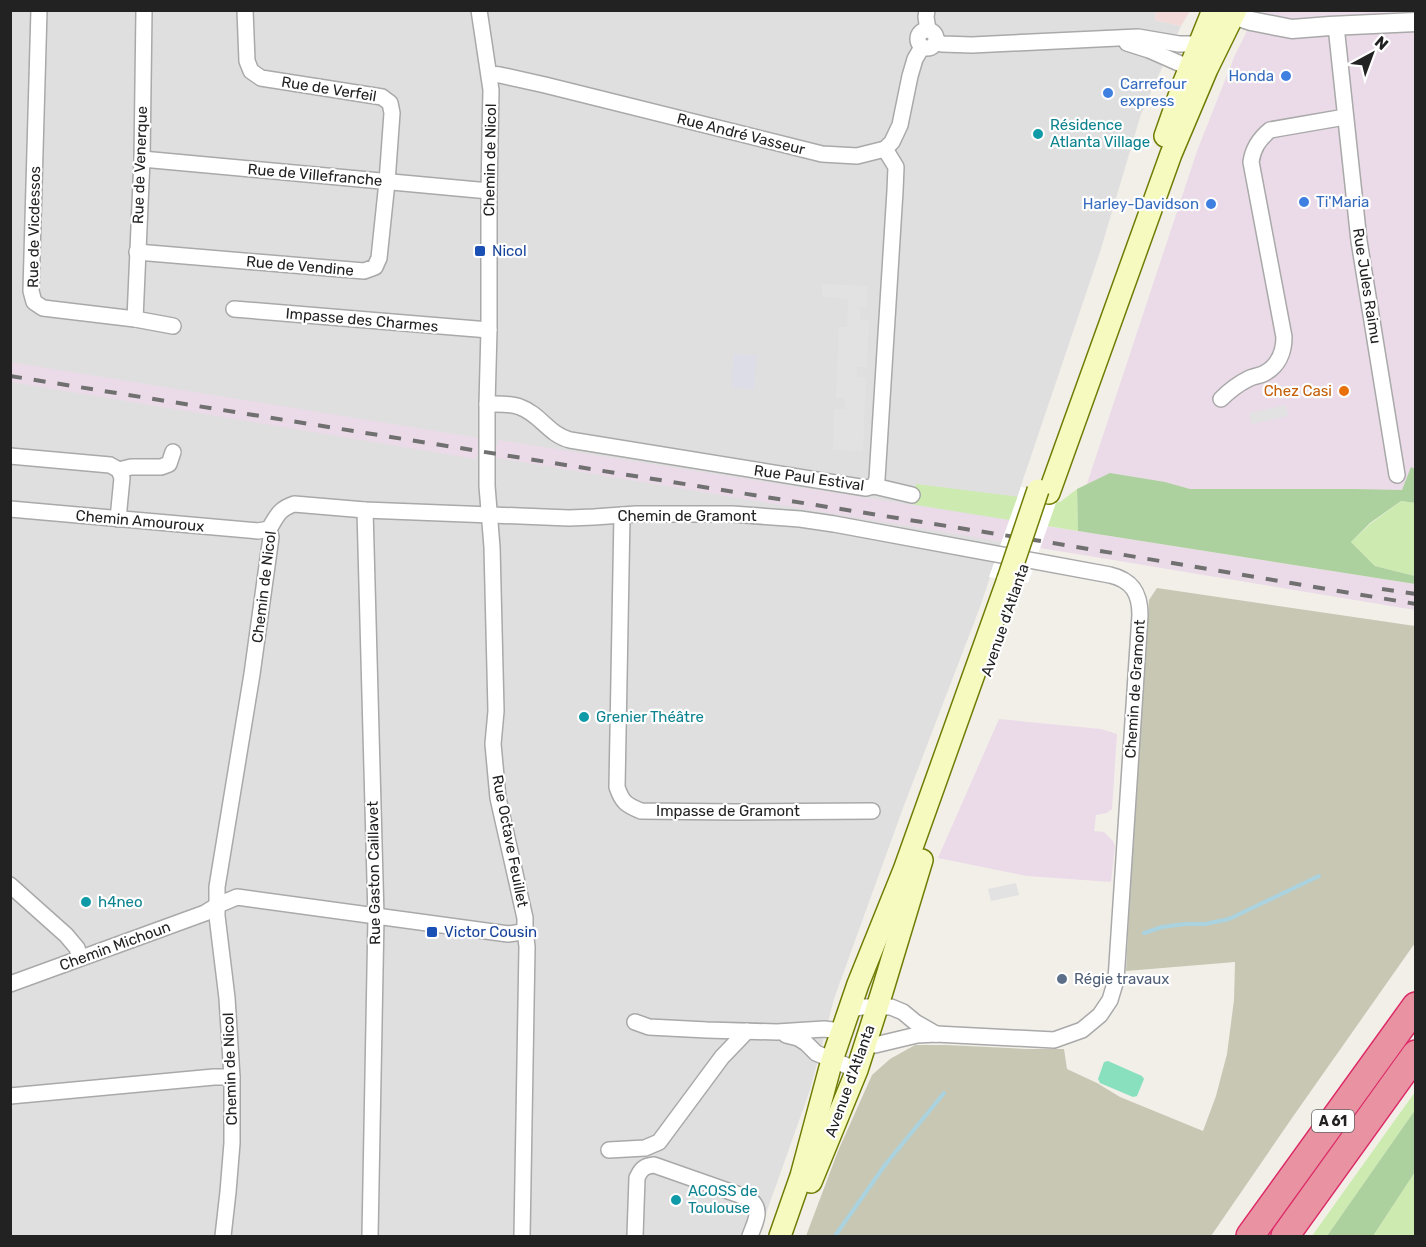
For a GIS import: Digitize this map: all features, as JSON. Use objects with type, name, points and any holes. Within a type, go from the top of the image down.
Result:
[{"type":"highway","name":"A 61","points":[[1250,1236],[1416,1006]]},
{"type":"highway","name":"A 61","points":[[1285,1236],[1416,1054]]},
{"type":"main road","name":"Avenue d'Atlanta","points":[[792,1236],[815,1171],[857,1070],[933,827],[1044,492],[1202,59],[1227,12]]},
{"type":"main road","name":"Avenue d'Atlanta","points":[[780,1236],[801,1176],[832,1060],[858,984],[904,870],[1014,580]]},
{"type":"main road","points":[[842,1031],[865,1043]]},
{"type":"street","name":"Rue de Vicdessos","points":[[39,10],[31,291],[34,302],[44,308],[173,326]]},
{"type":"street","name":"Rue de Venerque","points":[[135,319],[142,159],[144,10]]},
{"type":"street","name":"Rue de Verfeil","points":[[245,10],[247,61],[251,71],[261,78],[382,97],[390,103],[392,112],[387,182]]},
{"type":"street","name":"Chemin de Nicol","points":[[223,1236],[232,1143],[232,1077],[227,998],[217,916],[217,887],[252,674],[270,549],[269,529],[284,507],[294,504],[365,510],[491,515],[487,486],[487,404],[491,90],[479,10]]},
{"type":"street","points":[[885,149],[892,142],[900,125],[915,58],[929,39],[927,10]]},
{"type":"street","points":[[1266,10],[1305,27]]},
{"type":"street","points":[[1227,12],[1251,21],[1292,29],[1416,22]]},
{"type":"street","name":"Rue Jules Raimu","points":[[1336,26],[1359,241],[1397,475]]},
{"type":"street","points":[[929,39],[942,44],[972,45],[1138,37],[1179,44],[1202,59]]},
{"type":"street","points":[[1109,38],[1149,50],[1202,59]]},
{"type":"street","name":"Rue André Vasseur","points":[[490,74],[544,85],[822,154],[857,156],[885,149]]},
{"type":"street","points":[[1221,399],[1248,379],[1266,373],[1277,362],[1284,349],[1284,337],[1251,162],[1252,152],[1262,136],[1270,130],[1345,117]]},
{"type":"street","name":"Rue Paul Estival","points":[[487,404],[520,407],[554,433],[570,440],[866,488],[874,486],[877,479],[896,167],[885,149]]},
{"type":"street","name":"Rue de Villefranche","points":[[142,159],[489,191]]},
{"type":"street","name":"Rue de Vendine","points":[[137,252],[364,271],[375,267],[379,258],[387,182]]},
{"type":"street","name":"Impasse des Charmes","points":[[234,309],[489,330]]},
{"type":"street","points":[[119,470],[131,467],[161,467],[169,464],[173,452]]},
{"type":"street","points":[[10,456],[110,465],[119,470],[122,478],[118,519]]},
{"type":"street","points":[[874,486],[912,495]]},
{"type":"street","name":"Chemin Amouroux","points":[[10,509],[258,531],[269,529]]},
{"type":"street","name":"Rue Gaston Caillavet","points":[[365,510],[376,917],[370,1236]]},
{"type":"street","name":"Chemin de Gramont","points":[[491,515],[577,518],[656,514],[732,514],[816,521],[1110,575],[1124,580],[1137,594],[1140,615],[1116,980],[1110,1000],[1100,1015],[1082,1030],[1054,1040],[936,1034],[917,1035],[875,1045],[865,1043]]},
{"type":"street","name":"Rue Octave Feuillet","points":[[491,515],[496,711],[493,744],[498,798],[525,918],[525,927],[522,932],[526,938],[528,958],[522,1236]]},
{"type":"street","name":"Impasse de Gramont","points":[[622,515],[617,787],[621,798],[628,806],[641,811],[872,811]]},
{"type":"street","points":[[10,885],[66,935],[77,948],[80,958]]},
{"type":"street","name":"Chemin Michoun","points":[[10,984],[205,914],[218,905],[237,897],[508,934],[522,932]]},
{"type":"street","name":"Chemin de Gramont","points":[[849,1010],[861,1006],[891,1006],[936,1034]]},
{"type":"street","points":[[635,1022],[648,1027],[777,1032],[824,1029],[842,1031]]},
{"type":"street","points":[[609,1150],[645,1148],[659,1142],[722,1057],[747,1031]]},
{"type":"street","points":[[777,1032],[798,1038],[816,1053],[857,1070]]},
{"type":"street","points":[[10,1096],[232,1077]]},
{"type":"street","points":[[635,1236],[637,1178],[646,1166],[654,1165],[754,1202],[758,1215],[750,1236]]},
{"type":"shaded area","points":[[1156,10],[1155,20],[1181,26],[1141,114],[1100,252],[980,607],[903,808],[834,999],[810,1090],[758,1236],[11,1236],[10,11]]},
{"type":"shaded area","points":[[1156,10],[1190,11],[1181,26],[1155,20]]},
{"type":"shaded area","points":[[1257,11],[1415,11],[1415,491],[1079,508],[1197,151],[1235,55]]},
{"type":"shaded area","points":[[822,284],[867,286],[867,307],[860,307],[860,319],[869,320],[867,367],[857,367],[857,377],[866,378],[863,451],[833,450],[834,409],[845,409],[845,398],[836,398],[839,327],[847,327],[848,299],[822,297]]},
{"type":"shaded area","points":[[733,354],[756,355],[755,389],[732,388]]},
{"type":"shaded area","points":[[10,362],[478,438],[478,442],[498,445],[498,440],[1415,584],[1415,610],[496,457],[477,454],[476,459],[11,382]]},
{"type":"shaded area","points":[[1286,405],[1288,416],[1252,424],[1249,413]]},
{"type":"shaded area","points":[[1157,588],[1415,626],[1415,943],[1211,1236],[806,1236],[838,1151],[872,1075],[890,1059],[915,1045],[1064,1049],[1067,1069],[1120,1097],[1203,1131],[1216,1096],[1227,1054],[1234,1000],[1235,962],[1126,971],[1149,600]]},
{"type":"shaded area","points":[[999,719],[1101,729],[1117,734],[1112,809],[1107,813],[1096,815],[1094,831],[1104,832],[1115,846],[1111,882],[1027,876],[938,858]]},
{"type":"shaded area","points":[[1016,883],[1019,895],[991,901],[988,889]]},
{"type":"green space","points":[[1411,467],[1415,469],[1415,503],[1401,501],[1370,523],[1351,542],[1375,566],[1415,576],[1415,584],[1078,531],[1077,489],[1110,473],[1165,482],[1190,489],[1402,490]]},
{"type":"green space","points":[[916,484],[1060,502],[1077,489],[1078,531],[911,504]]},
{"type":"green space","points":[[1401,501],[1415,503],[1415,576],[1375,566],[1351,542],[1370,524]]},
{"type":"green space","points":[[1108,1061],[1142,1076],[1144,1079],[1137,1096],[1133,1097],[1100,1083],[1098,1079],[1104,1062]]},
{"type":"green space","points":[[1415,1092],[1415,1110],[1327,1236],[1312,1236]]},
{"type":"green space","points":[[1415,1110],[1415,1172],[1373,1236],[1327,1236]]},
{"type":"green space","points":[[1415,1172],[1415,1235],[1373,1236]]},
{"type":"pier","points":[[1021,487],[1059,494],[1028,583],[989,577]]},
{"type":"waterway","points":[[1144,933],[1162,927],[1205,924],[1229,919],[1319,876]]},
{"type":"waterway","points":[[835,1236],[885,1165],[944,1093]]},
{"type":"railway","points":[[10,376],[1053,543],[1416,604]]},
{"type":"railway","points":[[1382,589],[1416,594]]},
{"type":"place","name":"Honda","points":[[1286,76]]},
{"type":"place","name":"Carrefour express","points":[[1108,93]]},
{"type":"place","name":"Résidence Atlanta Village","points":[[1038,134]]},
{"type":"place","name":"Ti'Maria","points":[[1304,202]]},
{"type":"place","name":"Harley-Davidson","points":[[1211,204]]},
{"type":"place","name":"Nicol","points":[[480,251]]},
{"type":"place","name":"Chez Casi","points":[[1344,391]]},
{"type":"place","name":"Grenier Théâtre","points":[[584,717]]},
{"type":"place","name":"h4neo","points":[[86,902]]},
{"type":"place","name":"Victor Cousin","points":[[432,932]]},
{"type":"place","name":"Régie travaux","points":[[1062,979]]},
{"type":"place","name":"ACOSS de Toulouse","points":[[676,1200]]}]
